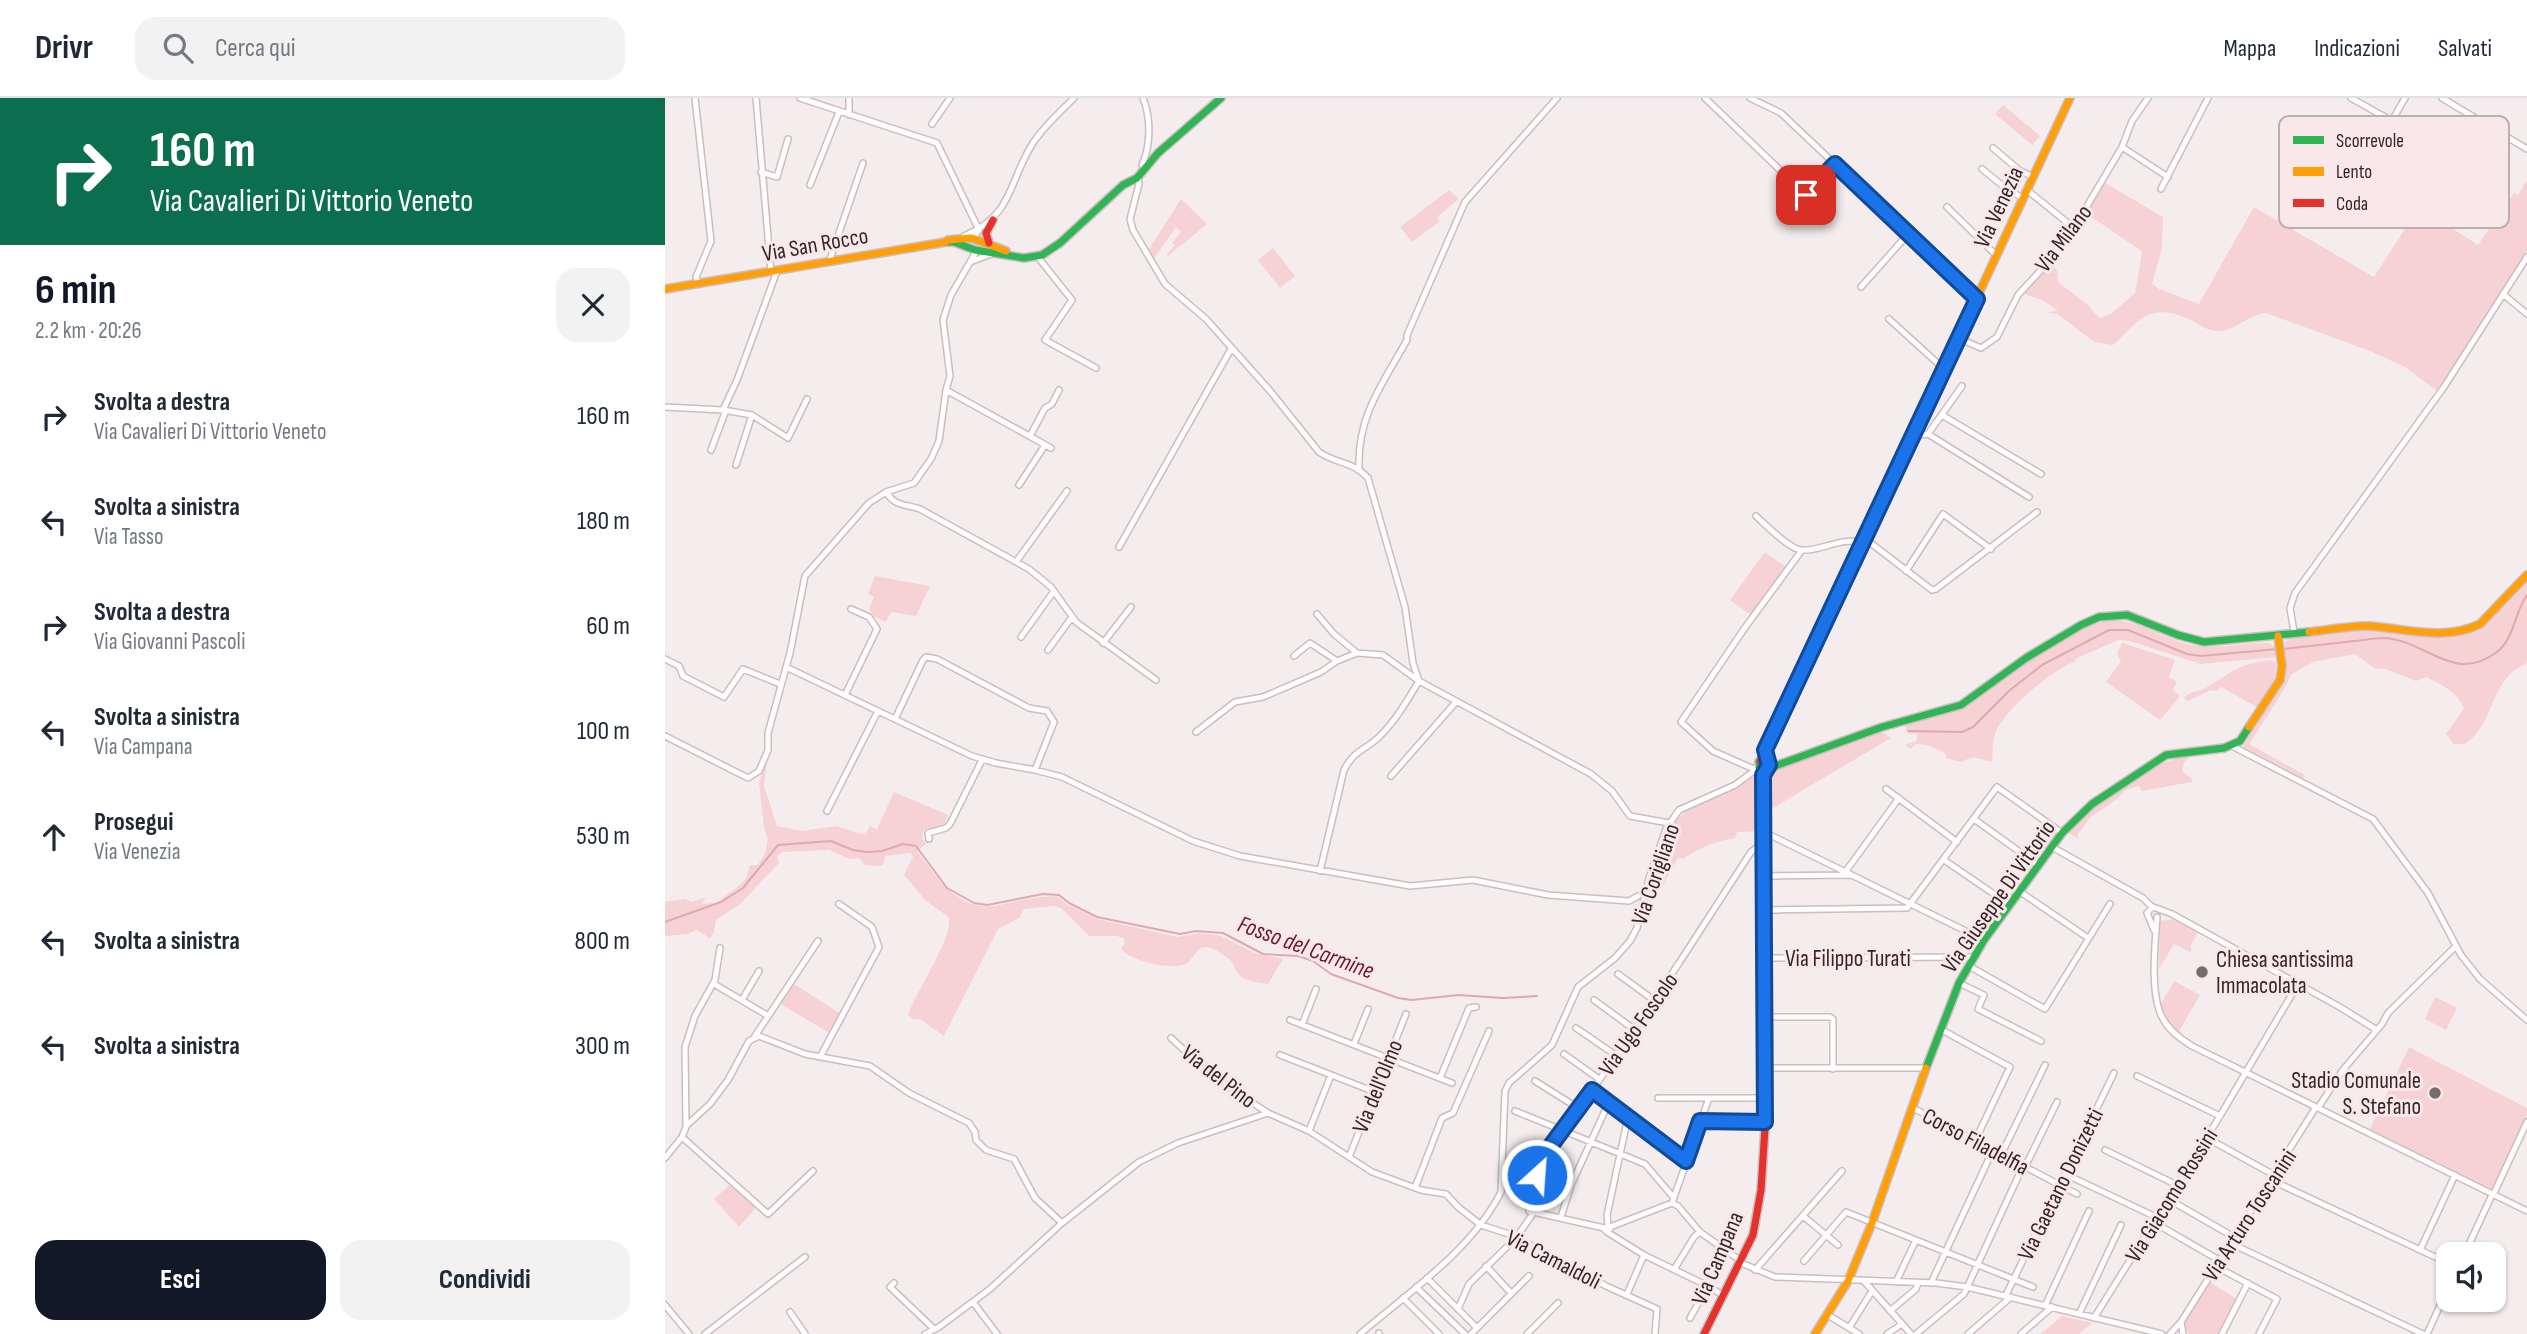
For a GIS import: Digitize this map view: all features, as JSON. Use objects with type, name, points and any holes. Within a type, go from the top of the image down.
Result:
[{"type":"street","points":[[695,98],[711,241],[696,277],[698,282]]},
{"type":"street","points":[[711,450],[774,272],[761,172],[756,98]]},
{"type":"street","points":[[800,98],[937,143],[978,242]]},
{"type":"street","points":[[849,98],[849,115]]},
{"type":"street","points":[[932,124],[950,98]]},
{"type":"street","points":[[665,736],[748,778],[759,771],[768,750],[768,733],[786,667],[805,576],[869,503],[886,492],[914,483],[931,459],[943,423],[950,376],[943,320],[951,295],[978,242],[1010,192],[1032,145],[1074,98]]},
{"type":"street","points":[[978,242],[1014,253],[1036,253],[1045,250],[1133,177],[1146,155],[1150,122],[1143,98]]},
{"type":"street","points":[[938,242],[964,236],[996,252],[1024,258],[1037,256],[1060,243],[1221,98]]},
{"type":"street","points":[[1359,468],[1365,414],[1407,340],[1465,202],[1557,98]]},
{"type":"street","points":[[1705,98],[1806,195],[1835,164]]},
{"type":"street","points":[[1750,98],[1781,113],[1977,299]]},
{"type":"street","name":"Via Venezia","points":[[1765,750],[2070,98]]},
{"type":"street","name":"Via Milano","points":[[1958,338],[1981,348],[1991,342],[2003,328],[2018,295],[2052,258],[2074,228],[2122,147],[2132,121],[2148,98]]},
{"type":"street","points":[[2161,189],[2208,98]]},
{"type":"street","points":[[2351,98],[2383,116]]},
{"type":"street","points":[[2395,116],[2406,98]]},
{"type":"street","points":[[2442,98],[2472,116]]},
{"type":"street","points":[[810,184],[839,112]]},
{"type":"street","points":[[2509,138],[2527,149]]},
{"type":"street","points":[[761,172],[777,177],[788,139]]},
{"type":"street","points":[[2122,147],[2168,177]]},
{"type":"street","points":[[1993,148],[2019,170],[2033,177]]},
{"type":"street","points":[[1142,165],[1158,153]]},
{"type":"street","points":[[829,262],[863,163]]},
{"type":"street","points":[[1982,169],[2008,190],[2025,194],[2074,228]]},
{"type":"street","points":[[1133,177],[1137,191],[1130,219],[1133,230],[1165,284],[1206,319],[1319,452],[1359,468],[1368,478],[1398,582],[1419,681],[1379,737],[1351,756],[1320,871]]},
{"type":"street","points":[[1947,207],[1996,255]]},
{"type":"street","points":[[978,242],[993,219]]},
{"type":"street","points":[[1861,287],[1909,233]]},
{"type":"street","name":"Via San Rocco","points":[[665,289],[938,242],[978,242]]},
{"type":"street","points":[[970,262],[996,252]]},
{"type":"street","points":[[1037,256],[1072,300],[1045,340],[1096,368]]},
{"type":"street","points":[[2295,633],[2290,608],[2295,593],[2417,426],[2527,257]]},
{"type":"street","points":[[2521,266],[2527,271]]},
{"type":"street","points":[[2504,294],[2527,314]]},
{"type":"street","points":[[1889,319],[1944,369]]},
{"type":"street","points":[[1119,547],[1231,348]]},
{"type":"street","points":[[1928,434],[1962,386]]},
{"type":"street","points":[[946,390],[1048,446],[1019,485]]},
{"type":"street","points":[[1030,436],[1045,408],[1052,404],[1059,390]]},
{"type":"street","points":[[665,407],[725,410],[752,415],[788,438],[807,399]]},
{"type":"street","points":[[736,465],[752,415]]},
{"type":"street","points":[[1943,415],[2041,474]]},
{"type":"street","points":[[1914,433],[1928,434],[2029,497]]},
{"type":"street","points":[[1016,562],[1067,491]]},
{"type":"street","points":[[886,492],[898,504],[920,509],[1016,562],[1045,582],[1072,617],[1103,643],[1156,680]]},
{"type":"street","points":[[1756,516],[1792,547],[1803,550],[1863,540],[1929,589],[1936,589],[2037,512]]},
{"type":"street","points":[[1906,572],[1943,514],[1991,549]]},
{"type":"street","points":[[1803,550],[1744,629],[1681,722],[1713,751],[1764,767],[1910,718],[1961,705],[2025,658],[2099,617],[2127,615],[2204,642],[2367,626],[2386,626],[2433,634],[2457,633],[2488,618],[2527,575]]},
{"type":"street","points":[[1021,637],[1054,591]]},
{"type":"street","points":[[1103,643],[1131,607]]},
{"type":"street","points":[[845,695],[877,629],[869,617],[851,609]]},
{"type":"street","points":[[1317,614],[1334,634],[1357,653]]},
{"type":"street","points":[[1048,650],[1072,617]]},
{"type":"street","points":[[2279,636],[2282,673],[2276,690],[2245,736],[2232,746],[2373,819],[2428,893],[2455,947],[2480,979],[2527,1020]]},
{"type":"street","points":[[1294,656],[1310,643],[1337,661]]},
{"type":"street","points":[[1196,732],[1235,702],[1249,701],[1289,687],[1357,653],[1383,655],[1419,681],[1591,774],[1612,792],[1630,816],[1669,823]]},
{"type":"street","points":[[895,719],[923,660],[926,657],[937,659],[1029,708],[1042,708],[1052,716],[1054,726],[1035,770]]},
{"type":"street","points":[[665,659],[679,666],[683,676],[724,696],[743,668],[780,684]]},
{"type":"street","points":[[786,667],[982,760],[1062,778],[1207,846],[1240,856],[1411,886],[1482,880],[1548,895],[1629,901],[1638,896]]},
{"type":"street","points":[[1391,776],[1456,702]]},
{"type":"street","points":[[827,811],[878,711]]},
{"type":"street","name":"Via Giuseppe Di Vittorio","points":[[1815,1334],[1848,1281],[1872,1223],[1940,1029],[1959,983],[1984,940],[2062,833],[2092,804],[2160,758],[2175,753],[2232,746]]},
{"type":"street","name":"Via Campana","points":[[1704,1334],[1753,1235],[1759,1208],[1765,1122],[1765,750]]},
{"type":"street","points":[[929,839],[927,836],[931,831],[946,828],[950,824],[982,760]]},
{"type":"street","name":"Via Corigliano","points":[[1360,1334],[1427,1278],[1481,1225],[1501,1192],[1505,1091],[1509,1083],[1552,1045],[1579,988],[1615,958],[1630,941],[1637,928],[1649,878],[1669,823],[1679,810],[1735,785],[1764,767]]},
{"type":"street","points":[[1763,910],[1905,909],[1997,787],[2062,833]]},
{"type":"street","points":[[1886,789],[1958,842]]},
{"type":"street","points":[[1846,871],[1899,798]]},
{"type":"street","points":[[1974,819],[2038,865]]},
{"type":"street","points":[[1764,830],[1984,940]]},
{"type":"street","name":"Via Ugo Foscolo","points":[[1532,1192],[1541,1159],[1655,1001],[1751,852],[1764,842]]},
{"type":"street","points":[[2052,847],[2140,897],[2154,912],[2176,917],[2377,1030]]},
{"type":"street","points":[[1944,860],[2010,905]]},
{"type":"street","points":[[1764,876],[1854,875]]},
{"type":"street","points":[[2019,891],[2088,938]]},
{"type":"street","points":[[1629,901],[1638,912]]},
{"type":"street","points":[[820,1057],[879,948],[872,927],[839,904]]},
{"type":"street","points":[[1969,966],[2045,1009],[2110,904]]},
{"type":"street","points":[[2154,912],[2150,919],[2155,933]]},
{"type":"street","points":[[2154,912],[2156,997],[2165,1022],[2181,1039],[2527,1211]]},
{"type":"street","points":[[686,1126],[710,1104],[728,1080],[749,1041],[818,941]]},
{"type":"street","name":"Via Arturo Toscanini","points":[[2170,1334],[2181,1322],[2349,1060],[2377,1030],[2396,1004],[2455,947]]},
{"type":"street","points":[[665,1158],[682,1137],[686,1126],[685,1047],[695,1016],[714,984],[720,948]]},
{"type":"street","name":"Via Filippo Turati","points":[[1764,958],[1973,957]]},
{"type":"street","points":[[742,1000],[759,971]]},
{"type":"street","points":[[1618,974],[1655,1001]]},
{"type":"street","points":[[1959,983],[1984,995],[1978,1009],[2041,1041]]},
{"type":"street","points":[[714,984],[765,1014]]},
{"type":"street","name":"Via Giacomo Rossini","points":[[2094,1318],[2207,1138],[2298,984]]},
{"type":"street","points":[[1302,1025],[1317,989]]},
{"type":"street","points":[[1594,1000],[1635,1030]]},
{"type":"street","points":[[1440,1078],[1469,1008],[1476,1007]]},
{"type":"street","points":[[1354,1044],[1368,1009]]},
{"type":"street","name":"Via dell'Olmo","points":[[1349,1157],[1406,1014]]},
{"type":"street","points":[[1764,1017],[1833,1019],[1833,1069]]},
{"type":"street","points":[[1290,1020],[1453,1083]]},
{"type":"street","points":[[1576,1028],[1616,1056]]},
{"type":"street","points":[[1940,1029],[2010,1067],[1975,1141]]},
{"type":"street","points":[[1415,1188],[1442,1118],[1454,1113],[1489,1031]]},
{"type":"street","points":[[755,1036],[763,1036],[787,1049],[870,1066],[909,1093],[964,1119],[973,1128],[979,1143],[986,1150],[1014,1159],[1035,1198],[1062,1223]]},
{"type":"street","name":"Via del Pino","points":[[1171,1038],[1211,1075],[1268,1113],[1309,1131],[1349,1157]]},
{"type":"street","points":[[1564,1054],[1599,1079]]},
{"type":"street","points":[[1280,1055],[1375,1092]]},
{"type":"street","points":[[2001,1155],[2045,1065]]},
{"type":"street","points":[[1765,1068],[1926,1068]]},
{"type":"street","name":"Via Gaetano Donizetti","points":[[2008,1296],[2013,1279],[2114,1073]]},
{"type":"street","points":[[1309,1131],[1331,1075]]},
{"type":"street","points":[[2137,1076],[2220,1116]]},
{"type":"street","points":[[1535,1081],[1577,1108]]},
{"type":"street","points":[[1592,1090],[1686,1161]]},
{"type":"street","points":[[1658,1098],[1764,1098]]},
{"type":"street","points":[[1607,1228],[1673,1201],[1709,1098]]},
{"type":"street","points":[[1561,1217],[1571,1185],[1609,1102]]},
{"type":"street","points":[[1916,1334],[1964,1294],[2057,1102]]},
{"type":"street","name":"Corso Filadelfia","points":[[1913,1108],[2077,1194]]},
{"type":"street","points":[[1515,1111],[1646,1164],[1700,1232],[1741,1262],[1775,1277],[1931,1283],[1967,1287],[2162,1334]]},
{"type":"street","points":[[925,1334],[973,1302],[1062,1223],[1150,1155],[1268,1113]]},
{"type":"street","points":[[1607,1228],[1607,1215],[1628,1116]]},
{"type":"street","points":[[1700,1121],[1765,1122]]},
{"type":"street","points":[[2470,1242],[2527,1122]]},
{"type":"street","points":[[682,1137],[768,1214],[813,1171]]},
{"type":"street","points":[[2207,1138],[2272,1177],[2436,1257]]},
{"type":"street","points":[[1931,1283],[1993,1150]]},
{"type":"street","points":[[2105,1150],[2176,1185]]},
{"type":"street","name":"Via Camaldoli","points":[[1349,1157],[1372,1172],[1415,1188],[1446,1194],[1481,1225],[1516,1238],[1606,1286],[1657,1309],[1655,1334]]},
{"type":"street","points":[[1755,1270],[1842,1171]]},
{"type":"street","points":[[2065,1174],[2155,1220],[2219,1260]]},
{"type":"street","points":[[2420,1250],[2455,1175]]},
{"type":"street","points":[[2168,1199],[2232,1240],[2425,1334],[2436,1312]]},
{"type":"street","points":[[1458,1309],[1469,1284],[1516,1238],[1531,1211],[1607,1228],[1644,1255],[1675,1268],[1724,1296]]},
{"type":"street","points":[[2045,1306],[2089,1211]]},
{"type":"street","points":[[1804,1261],[1846,1212],[1915,1242],[2033,1287]]},
{"type":"street","points":[[1803,1216],[1837,1245]]},
{"type":"street","points":[[2079,1314],[2121,1224]]},
{"type":"street","points":[[1675,1268],[1700,1232]]},
{"type":"street","points":[[1896,1282],[1915,1242]]},
{"type":"street","points":[[1627,1294],[1644,1255]]},
{"type":"street","points":[[705,1334],[805,1257]]},
{"type":"street","points":[[1486,1266],[1511,1293]]},
{"type":"street","points":[[2215,1266],[2277,1299],[2259,1334]]},
{"type":"street","points":[[1471,1334],[1529,1276]]},
{"type":"street","points":[[1427,1278],[1477,1328]]},
{"type":"street","points":[[1864,1282],[1911,1334]]},
{"type":"street","points":[[894,1283],[890,1287],[944,1334]]},
{"type":"street","points":[[1890,1311],[1916,1289],[1918,1283]]},
{"type":"street","points":[[2222,1334],[2248,1283]]},
{"type":"street","points":[[1689,1318],[1708,1286]]},
{"type":"street","points":[[1416,1287],[1465,1334]]},
{"type":"street","points":[[1849,1328],[1872,1291]]},
{"type":"street","points":[[1968,1334],[2008,1296]]},
{"type":"street","points":[[1403,1298],[1439,1334]]},
{"type":"street","points":[[973,1302],[997,1334]]},
{"type":"street","points":[[1527,1334],[1558,1303]]},
{"type":"street","points":[[665,1305],[689,1334]]},
{"type":"street","points":[[2021,1334],[2052,1307]]},
{"type":"street","points":[[790,1312],[805,1334]]},
{"type":"street","points":[[1828,1314],[1859,1334]]},
{"type":"street","points":[[2181,1322],[2183,1334]]},
{"type":"street","points":[[1887,1334],[1902,1324]]},
{"type":"shaded area","points":[[2003,105],[2040,136],[2032,145],[1995,114]]},
{"type":"shaded area","points":[[2527,180],[2527,250],[2437,391],[2405,367],[2370,351],[2266,313],[2229,329],[2216,331],[2161,312],[2144,317],[2113,345],[2094,342],[2058,314],[2047,313],[2058,310],[2042,300],[2021,293],[2051,262],[2057,271],[2058,282],[2089,306],[2099,318],[2111,314],[2135,293],[2142,254],[2140,250],[2093,218],[2079,224],[2105,183],[2163,217],[2162,248],[2152,284],[2199,304],[2254,207],[2279,222],[2279,228],[2290,228],[2374,277],[2406,228],[2452,228],[2478,245],[2490,228],[2509,228],[2509,200],[2514,193],[2518,195]]},
{"type":"shaded area","points":[[1449,190],[1459,199],[1437,217],[1440,221],[1412,242],[1400,227]]},
{"type":"shaded area","points":[[1181,199],[1207,224],[1168,256],[1175,245],[1172,243],[1181,232],[1176,227],[1153,260],[1148,251]]},
{"type":"shaded area","points":[[1273,248],[1295,276],[1280,288],[1258,260]]},
{"type":"shaded area","points":[[1765,552],[1787,568],[1752,616],[1730,600]]},
{"type":"shaded area","points":[[875,576],[930,586],[916,616],[891,612],[886,622],[873,616],[869,608],[874,597],[868,594]]},
{"type":"shaded area","points":[[2527,581],[2527,663],[2506,679],[2482,725],[2465,744],[2454,744],[2446,734],[2464,709],[2454,694],[2426,677],[2416,681],[2386,669],[2374,668],[2355,654],[2313,662],[2292,674],[2249,744],[2303,774],[2303,778],[2243,747],[2286,676],[2284,645],[2288,638],[2367,629],[2442,638],[2457,636],[2490,619]]},
{"type":"shaded area","points":[[2108,620],[2141,626],[2192,645],[2211,647],[2269,643],[2275,647],[2276,657],[2201,664],[2130,641],[2118,640],[2075,659],[2076,661],[2042,681],[2018,703],[2007,714],[1995,734],[1992,762],[1973,758],[1962,762],[1945,758],[1947,755],[1928,745],[1916,744],[1911,749],[1905,745],[1916,741],[1918,733],[1909,734],[1904,724],[1967,706],[2044,651],[2086,627]]},
{"type":"shaded area","points":[[2122,643],[2175,660],[2169,677],[2177,682],[2173,690],[2180,696],[2160,720],[2106,682],[2121,661],[2117,654]]},
{"type":"shaded area","points":[[2271,660],[2276,663],[2275,683],[2259,708],[2221,687],[2217,691],[2211,690],[2188,701],[2184,698],[2238,668]]},
{"type":"shaded area","points":[[1881,731],[1891,738],[1768,811],[1768,771]]},
{"type":"shaded area","points":[[2191,755],[2184,763],[2182,771],[2193,780],[2191,782],[2142,791],[2139,786],[2125,790],[2091,817],[2077,835],[2079,839],[2067,832],[2109,796],[2141,774],[2158,765]]},
{"type":"shaded area","points":[[767,759],[764,786],[777,826],[802,831],[836,826],[865,835],[870,826],[877,829],[894,792],[948,815],[944,825],[923,830],[922,838],[926,844],[917,851],[943,884],[963,900],[975,905],[989,906],[1037,897],[1058,897],[1097,919],[1178,937],[1201,933],[1221,936],[1254,953],[1283,959],[1268,984],[1242,977],[1230,960],[1209,947],[1201,948],[1187,963],[1181,965],[1152,964],[1121,949],[1125,943],[1123,938],[1089,936],[1061,908],[1053,906],[1024,909],[1019,918],[998,929],[944,1036],[920,1019],[913,1019],[908,1015],[949,927],[949,917],[926,901],[904,875],[913,857],[910,853],[885,856],[884,864],[879,866],[865,865],[859,858],[850,859],[829,850],[782,852],[777,857],[779,863],[740,904],[716,920],[714,933],[710,938],[696,930],[688,934],[665,936],[665,902],[685,899],[692,902],[707,897],[701,904],[716,903],[746,879],[750,865],[758,865],[765,854],[768,839],[764,828],[759,783]]},
{"type":"shaded area","points":[[1760,774],[1760,826],[1757,831],[1737,832],[1735,838],[1708,846],[1683,859],[1678,858],[1662,887],[1650,885],[1676,820],[1691,807]]},
{"type":"shaded area","points":[[2173,919],[2198,932],[2190,952],[2174,944],[2159,969],[2160,921]]},
{"type":"shaded area","points":[[2174,981],[2200,995],[2178,1033],[2167,1020],[2161,1004]]},
{"type":"shaded area","points":[[794,984],[841,1014],[831,1034],[781,1004]]},
{"type":"shaded area","points":[[2435,997],[2457,1008],[2446,1030],[2425,1019]]},
{"type":"shaded area","name":"Stadio Comunale S. Stefano","points":[[2409,1047],[2527,1108],[2527,1114],[2492,1189],[2370,1129]]},
{"type":"shaded area","points":[[732,1183],[758,1205],[739,1227],[714,1199]]},
{"type":"shaded area","points":[[2209,1282],[2237,1299],[2219,1334],[2189,1334],[2183,1323]]},
{"type":"shaded area","points":[[2062,1316],[2092,1323],[2079,1334],[2041,1334]]},
{"type":"waterway","points":[[2284,649],[2386,638],[2415,646],[2454,663],[2482,661],[2503,646],[2527,595]]},
{"type":"waterway","points":[[1908,731],[1962,732],[1973,727],[2009,691],[2042,665],[2109,630],[2128,630],[2187,654],[2201,656],[2278,649]]},
{"type":"waterway","name":"Fosso del Carmine","points":[[665,922],[721,902],[743,888],[778,845],[831,841],[853,850],[867,852],[882,851],[903,844],[916,846],[947,888],[974,903],[987,905],[1043,894],[1059,895],[1097,917],[1180,934],[1196,931],[1223,933],[1263,954],[1298,956],[1313,961],[1331,974],[1398,998],[1412,1000],[1458,995],[1503,998],[1537,996]]},
{"type":"traffic: fast","points":[[946,242],[1024,258],[1042,255],[1060,243],[1123,185],[1137,178],[1158,153],[1221,98]]},
{"type":"traffic: fast","points":[[1767,768],[1766,761],[1759,762],[1759,767],[1764,770],[1882,727],[1961,705],[2026,658],[2099,617],[2127,615],[2204,642],[2309,632]]},
{"type":"traffic: fast","points":[[1926,1068],[1959,983],[1984,940],[2062,833],[2092,804],[2166,755],[2224,748],[2240,741],[2249,727]]},
{"type":"traffic: fast","points":[[1761,770],[1765,1128]]},
{"type":"traffic: slow","points":[[1958,338],[2070,98]]},
{"type":"traffic: slow","points":[[948,240],[972,238],[1006,251]]},
{"type":"traffic: slow","points":[[665,289],[946,242]]},
{"type":"traffic: slow","points":[[2309,632],[2363,626],[2440,633],[2467,629],[2480,624],[2527,575]]},
{"type":"traffic: slow","points":[[2249,727],[2280,680],[2282,666],[2278,636]]},
{"type":"traffic: slow","points":[[1815,1334],[1848,1281],[1872,1223],[1926,1068]]},
{"type":"traffic: jam","points":[[989,243],[986,233],[993,220]]},
{"type":"traffic: jam","points":[[1760,761],[1958,338]]},
{"type":"traffic: jam","points":[[1704,1334],[1753,1235],[1761,1190],[1765,1128]]},
{"type":"place","name":"Chiesa santissima Immacolata","points":[[2202,972]]},
{"type":"place","name":"Stadio Comunale S. Stefano","points":[[2435,1093]]},
{"type":"route","points":[[1537,1175],[1541,1159],[1592,1090],[1686,1161],[1700,1121],[1765,1122],[1763,775],[1769,765],[1765,750],[1977,299],[1835,164],[1806,195]]}]
